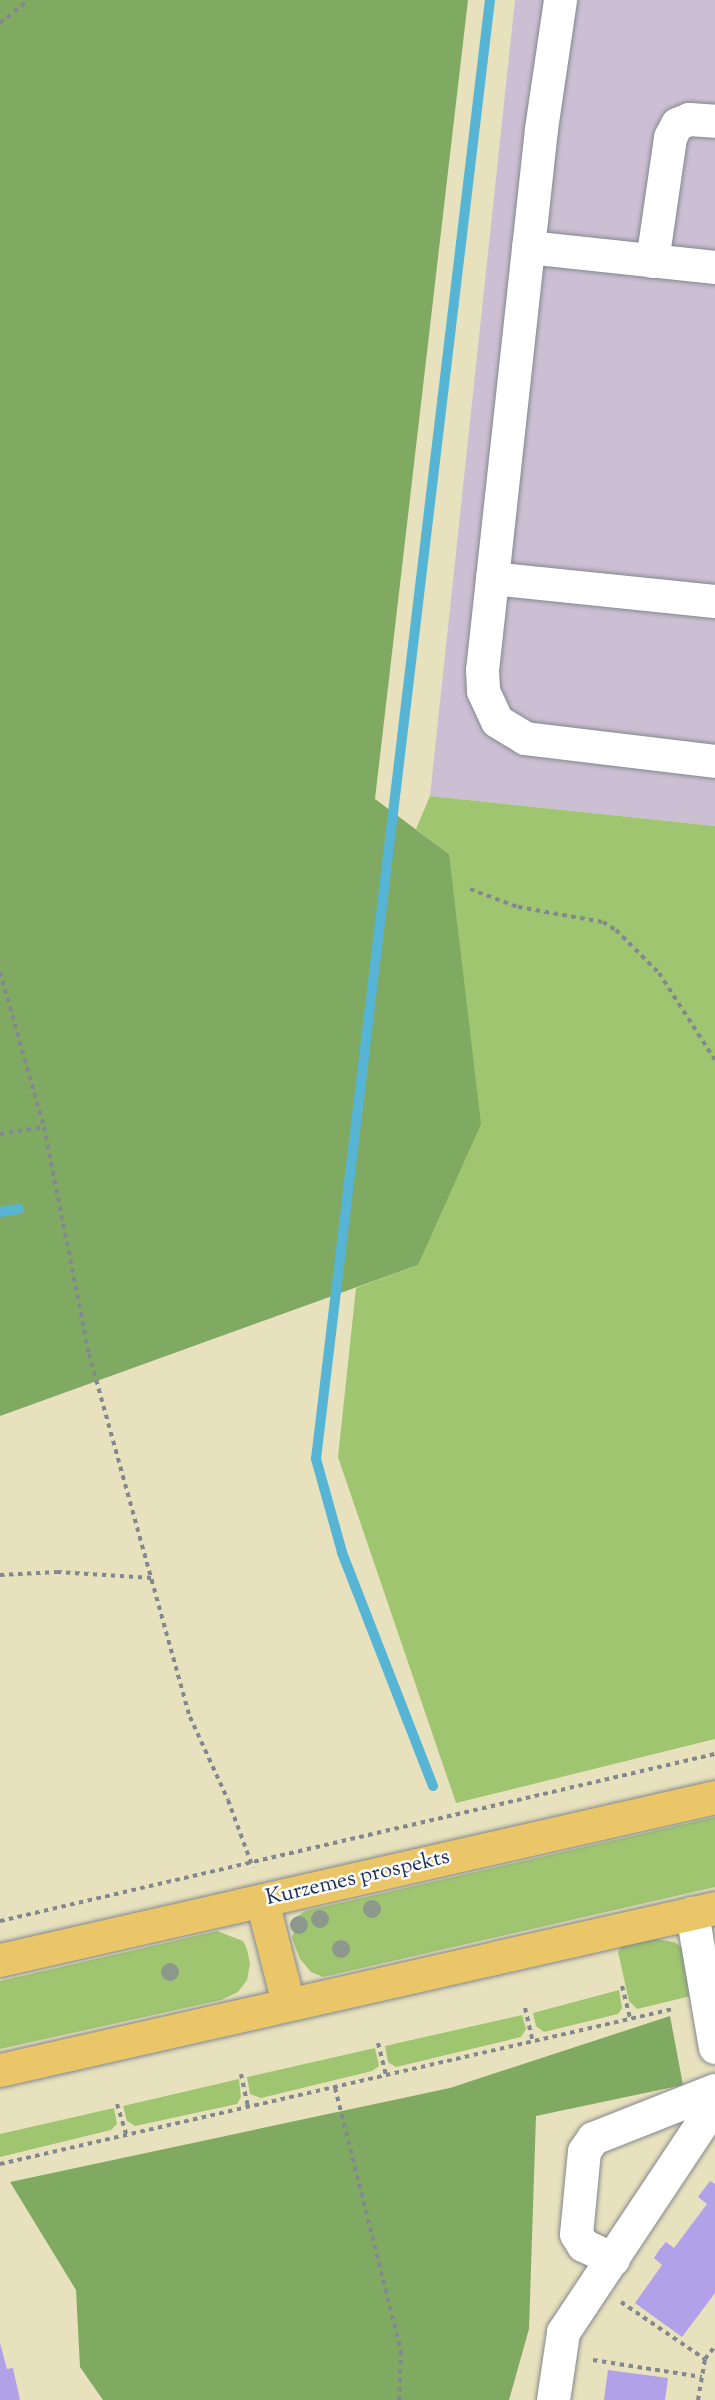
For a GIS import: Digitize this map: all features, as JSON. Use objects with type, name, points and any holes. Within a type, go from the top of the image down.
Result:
[{"type":"main road","name":"Kurzemes prospekts","points":[[0,1960],[715,1797]]},
{"type":"main road","points":[[262,1901],[289,2012]]},
{"type":"main road","points":[[0,2070],[289,2012],[704,1910]]},
{"type":"street","points":[[560,0],[528,247],[482,680],[488,707],[503,727],[540,741],[715,761]]},
{"type":"street","points":[[652,261],[670,137],[677,124],[689,119],[715,121]]},
{"type":"street","points":[[528,247],[715,267]]},
{"type":"street","points":[[492,578],[715,601]]},
{"type":"street","points":[[704,1910],[709,2001],[715,2047]]},
{"type":"street","points":[[604,2272],[576,2234],[584,2151],[593,2138],[715,2090]]},
{"type":"street","points":[[553,2400],[563,2332],[715,2103]]},
{"type":"path","points":[[0,22],[28,0]]},
{"type":"path","points":[[470,889],[518,907],[603,922],[616,930],[659,973],[715,1060]]},
{"type":"path","points":[[0,972],[44,1127],[89,1354],[190,1717],[251,1863],[262,1901]]},
{"type":"path","points":[[0,1134],[44,1127]]},
{"type":"path","points":[[0,1575],[57,1572],[153,1578]]},
{"type":"path","points":[[0,1921],[715,1754]]},
{"type":"path","points":[[622,1986],[630,2019]]},
{"type":"path","points":[[0,2164],[709,2001]]},
{"type":"path","points":[[525,2008],[533,2042]]},
{"type":"path","points":[[378,2043],[386,2076]]},
{"type":"path","points":[[241,2074],[248,2107]]},
{"type":"path","points":[[335,2088],[400,2351],[399,2400]]},
{"type":"path","points":[[117,2104],[126,2134]]},
{"type":"path","points":[[604,2272],[705,2359]]},
{"type":"path","points":[[698,2400],[705,2359],[715,2346]]},
{"type":"path","points":[[560,2354],[702,2377]]},
{"type":"shaded area","points":[[515,0],[715,0],[715,826],[430,796]]},
{"type":"green space","points":[[0,0],[468,0],[375,799],[449,854],[481,1124],[418,1265],[0,1416]]},
{"type":"green space","points":[[430,796],[715,826],[715,1739],[456,1803],[338,1457],[356,1288],[418,1265],[449,854],[416,829]]},
{"type":"green space","points":[[715,1817],[715,1887],[323,1977],[311,1972],[300,1959],[292,1938],[298,1916],[305,1911]]},
{"type":"green space","points":[[217,1931],[243,1941],[247,1949],[250,1964],[247,1980],[238,1992],[221,2000],[0,2049],[0,1981]]},
{"type":"green space","points":[[655,1939],[674,1942],[686,1950],[695,1995],[637,2009],[629,2001],[618,1952],[622,1946]]},
{"type":"green space","points":[[619,1990],[622,2008],[618,2014],[544,2032],[536,2026],[533,2013]]},
{"type":"green space","points":[[522,2015],[526,2029],[521,2037],[396,2067],[388,2062],[385,2046]]},
{"type":"green space","points":[[670,2016],[683,2085],[536,2116],[529,2329],[509,2400],[103,2400],[80,2367],[76,2290],[10,2182],[450,2088]]},
{"type":"green space","points":[[375,2048],[379,2066],[372,2071],[261,2098],[250,2094],[247,2077]]},
{"type":"green space","points":[[239,2079],[241,2097],[237,2104],[135,2126],[127,2121],[123,2106]]},
{"type":"green space","points":[[114,2108],[117,2124],[111,2130],[0,2157],[0,2134]]},
{"type":"building","points":[[710,2181],[715,2184],[715,2293],[682,2337],[635,2303],[662,2265],[654,2258],[659,2250],[666,2242],[674,2248],[707,2204],[698,2197]]},
{"type":"building","points":[[0,2343],[7,2369],[13,2368],[20,2400],[0,2400]]},
{"type":"building","points":[[608,2370],[668,2378],[665,2400],[604,2400]]},
{"type":"waterway","points":[[433,1786],[342,1552],[316,1459],[490,0]]},
{"type":"waterway","points":[[0,1212],[19,1209]]}]
